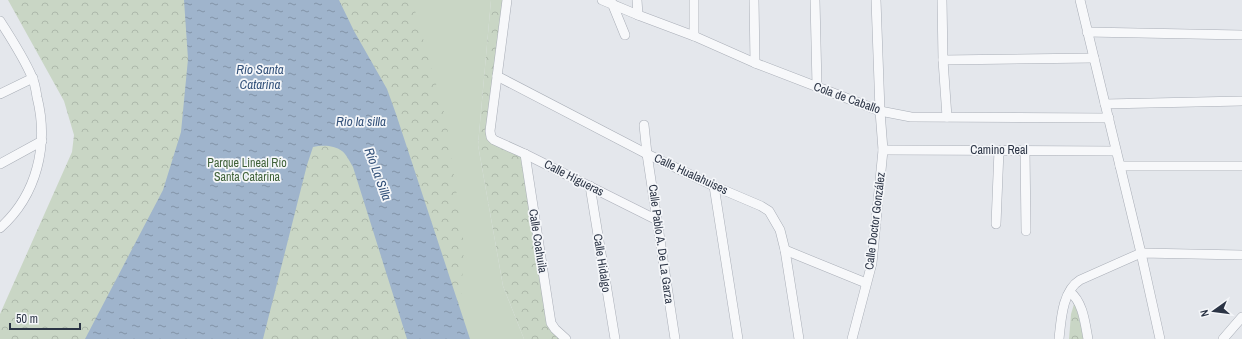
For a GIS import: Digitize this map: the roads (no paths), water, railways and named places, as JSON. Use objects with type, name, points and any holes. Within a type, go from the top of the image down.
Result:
[{"type":"street","points":[[497,76],[507,0]]},
{"type":"street","name":"Cola de Caballo","points":[[602,0],[694,36],[755,64],[817,86],[880,111],[911,117],[1108,118]]},
{"type":"street","points":[[637,0],[638,15]]},
{"type":"street","points":[[694,0],[694,36]]},
{"type":"street","points":[[754,0],[755,64]]},
{"type":"street","points":[[815,0],[817,86]]},
{"type":"street","name":"Calle Doctor González","points":[[852,339],[872,263],[883,150],[876,0]]},
{"type":"street","points":[[942,0],[943,60],[947,117]]},
{"type":"street","points":[[1080,0],[1141,253],[1160,339]]},
{"type":"street","points":[[612,3],[625,35]]},
{"type":"street","points":[[0,228],[16,212],[29,192],[36,175],[42,141],[42,122],[33,78],[1,25]]},
{"type":"street","points":[[1087,32],[1242,35]]},
{"type":"street","points":[[943,60],[1094,58]]},
{"type":"street","name":"Calle Higueras","points":[[497,76],[490,131],[491,137],[494,140],[657,220]]},
{"type":"street","name":"Calle Hualahuises","points":[[497,76],[647,154],[714,186],[762,206],[769,211],[780,230],[785,250],[799,339]]},
{"type":"street","points":[[0,94],[33,78]]},
{"type":"street","points":[[1105,104],[1242,101]]},
{"type":"street","name":"Calle Pablo A. De La Garza","points":[[644,125],[675,339]]},
{"type":"street","points":[[0,164],[42,141]]},
{"type":"street","name":"Camino Real","points":[[883,150],[1116,151]]},
{"type":"street","points":[[996,224],[999,150]]},
{"type":"street","points":[[1026,150],[1026,231]]},
{"type":"street","name":"Calle Coahuila","points":[[525,154],[551,323],[553,327],[566,339]]},
{"type":"street","points":[[1120,166],[1242,166]]},
{"type":"street","name":"Calle Hidalgo","points":[[590,186],[615,339]]},
{"type":"street","points":[[714,186],[738,339]]},
{"type":"street","points":[[785,250],[866,283]]},
{"type":"street","points":[[1059,339],[1065,300],[1080,280],[1141,253],[1242,255]]},
{"type":"street","points":[[1070,292],[1075,296],[1080,305],[1088,339]]},
{"type":"street","points":[[1223,339],[1242,317]]},
{"type":"water","name":"Río Santa Catarina","points":[[184,0],[339,0],[354,31],[387,89],[470,339],[407,339],[353,167],[342,151],[324,146],[313,147],[307,165],[263,339],[85,339],[163,190],[181,132],[188,59]]},
{"type":"water label","name":"Rio la silla","points":[[361,121]]},
{"type":"water label","name":"Río La Silla","points":[[378,174]]},
{"type":"park label","name":"Parque Lineal Río Santa Catarina","points":[[247,170]]}]
